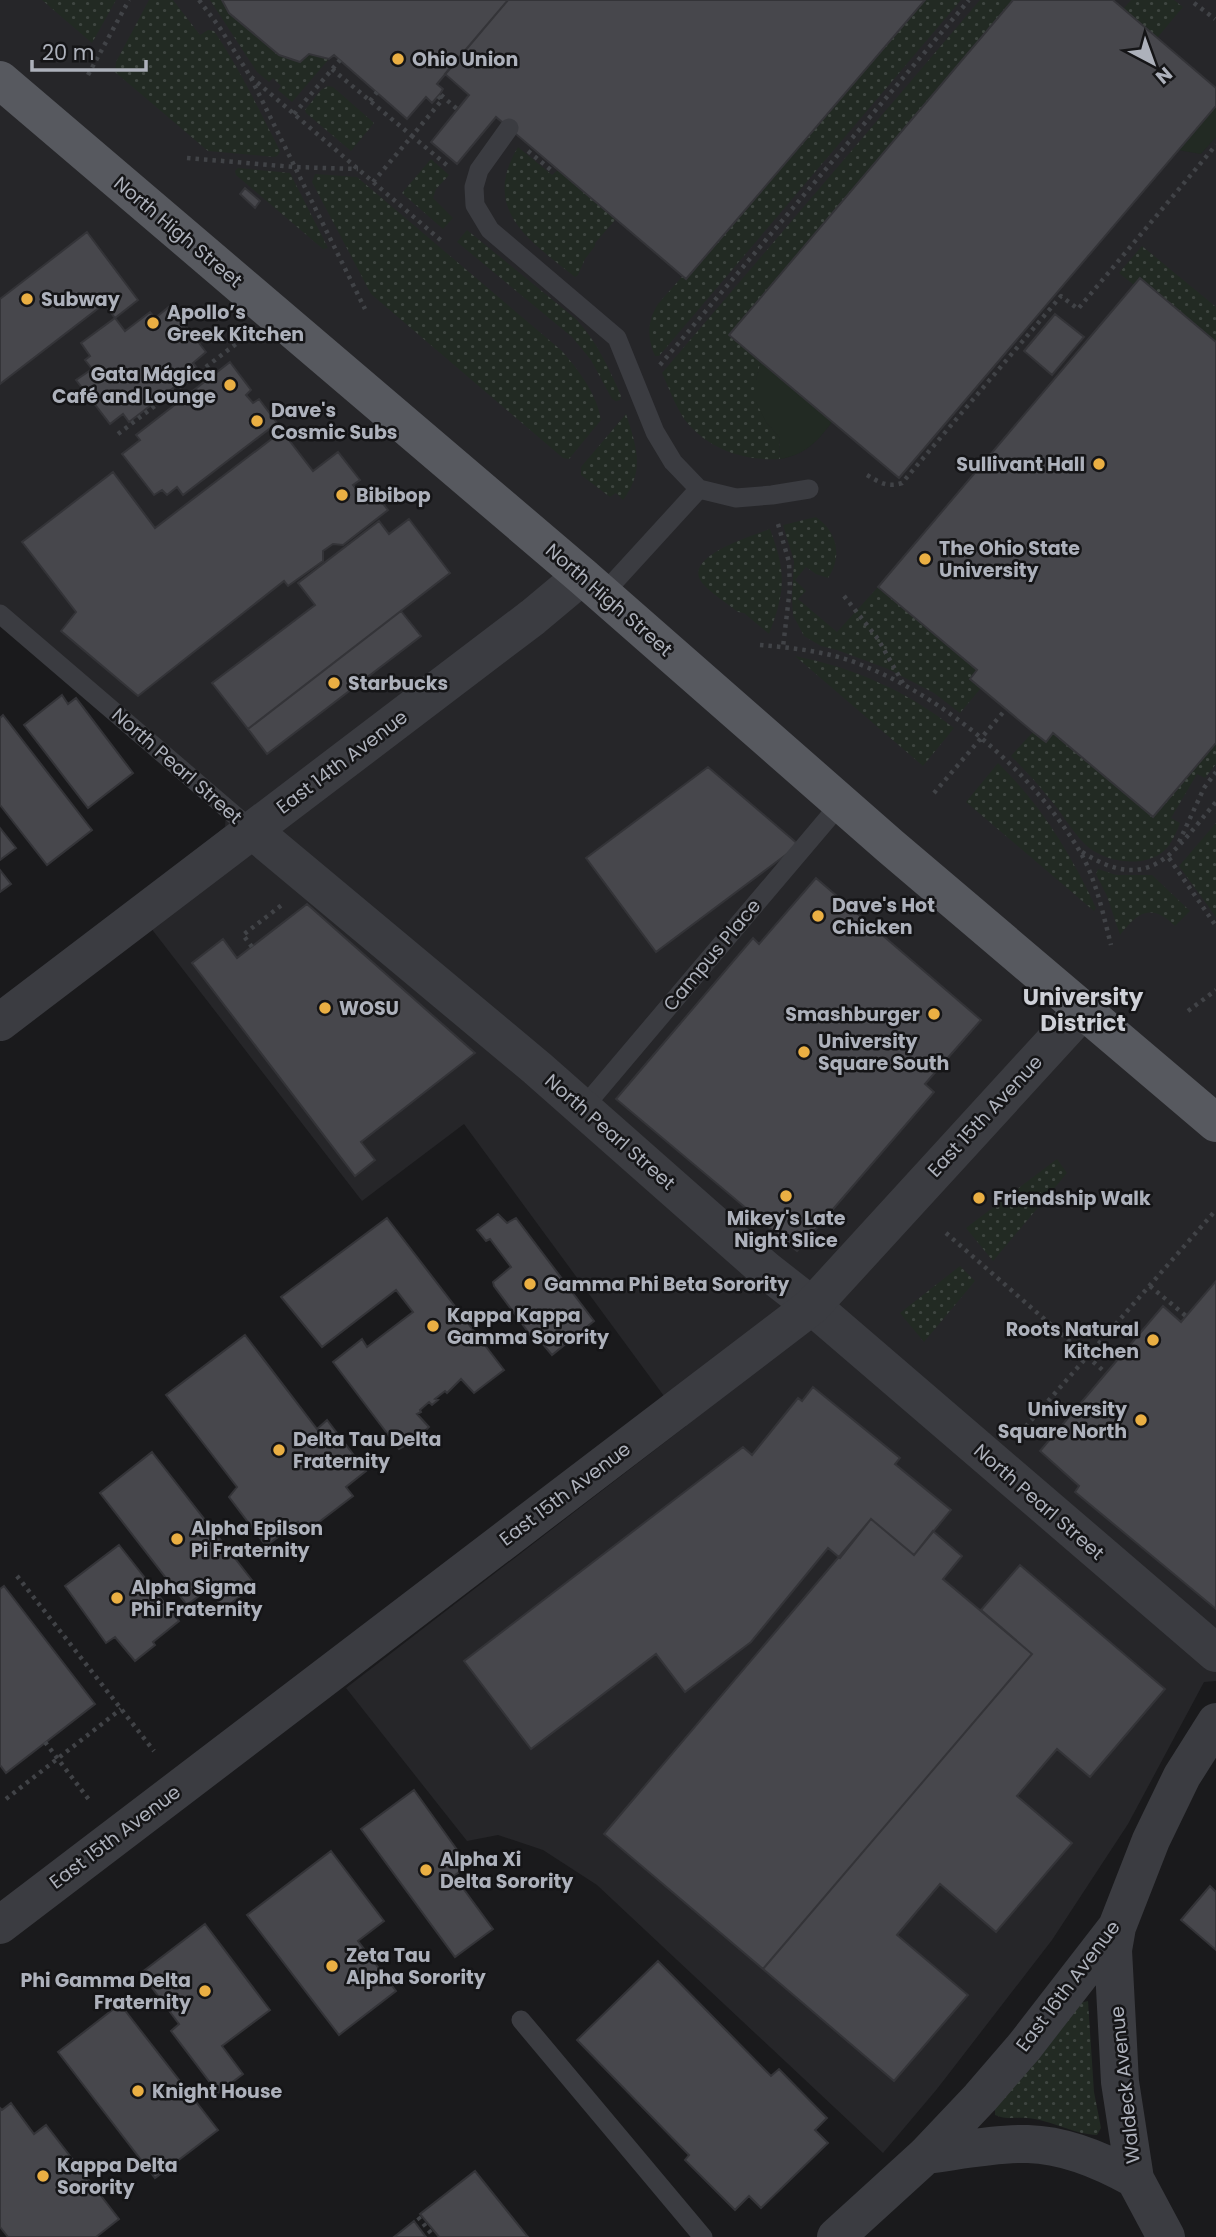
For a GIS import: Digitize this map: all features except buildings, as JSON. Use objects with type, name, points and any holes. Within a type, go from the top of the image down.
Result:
[{"type":"main road","name":"North High Street","points":[[0,80],[593,585],[841,803],[1216,1123]]},
{"type":"street","name":"East 14th Avenue","points":[[0,1022],[533,617],[593,585]]},
{"type":"street","name":"North Pearl Street","points":[[252,830],[583,1108],[766,1270],[812,1306],[1216,1653]]},
{"type":"street","name":"East 15th Avenue","points":[[0,1925],[812,1306],[1083,1010]]},
{"type":"street","name":"East 16th Avenue","points":[[836,2237],[926,2155],[980,2098],[1024,2047],[1116,1927],[1150,1840],[1182,1776],[1216,1722]]},
{"type":"street","name":"Waldeck Avenue","points":[[1116,1927],[1112,1950],[1120,2082],[1135,2179],[1166,2237]]},
{"type":"street","points":[[926,2155],[1029,2144],[1103,2161],[1135,2179]]},
{"type":"lane","points":[[515,136],[479,170],[474,187],[475,205],[490,230],[614,335],[655,432],[673,462],[699,489],[736,498],[809,489]]},
{"type":"lane","points":[[593,585],[699,489]]},
{"type":"lane","name":"North Pearl Street","points":[[0,614],[252,830]]},
{"type":"lane","name":"Campus Place","points":[[583,1108],[841,803]]},
{"type":"lane","points":[[521,2020],[703,2237]]},
{"type":"path","points":[[88,75],[129,0]]},
{"type":"path","points":[[199,0],[250,76],[365,309]]},
{"type":"path","points":[[653,373],[969,0]]},
{"type":"path","points":[[1194,3],[1215,19]]},
{"type":"path","points":[[294,114],[340,60]]},
{"type":"path","points":[[332,69],[474,187]]},
{"type":"path","points":[[250,76],[444,243]]},
{"type":"path","points":[[370,101],[377,92]]},
{"type":"path","points":[[373,182],[442,100],[439,95],[457,109]]},
{"type":"path","points":[[515,136],[551,170],[554,167]]},
{"type":"path","points":[[867,475],[892,487],[902,483],[1061,296],[1078,309],[1216,145]]},
{"type":"path","points":[[187,158],[294,167],[359,169]]},
{"type":"path","points":[[118,434],[236,344]]},
{"type":"path","points":[[778,522],[789,562],[790,588],[783,647]]},
{"type":"path","points":[[844,596],[878,639],[904,685]]},
{"type":"path","points":[[760,645],[810,651],[863,665],[904,685],[948,712],[981,739],[1029,784],[1079,851],[1094,884],[1111,945]]},
{"type":"path","points":[[934,793],[1006,709]]},
{"type":"path","points":[[1176,848],[1203,788],[1216,772]]},
{"type":"path","points":[[1079,851],[1100,863],[1125,871],[1150,868],[1168,858],[1216,802]]},
{"type":"path","points":[[1168,858],[1216,926]]},
{"type":"path","points":[[252,947],[243,934],[290,898]]},
{"type":"path","points":[[1188,1011],[1216,990]]},
{"type":"path","points":[[994,1464],[1216,1210]]},
{"type":"path","points":[[946,1233],[1106,1373]]},
{"type":"path","points":[[1150,1286],[1186,1316]]},
{"type":"path","points":[[17,1576],[154,1751]]},
{"type":"path","points":[[6,1799],[121,1709]]},
{"type":"path","points":[[45,1742],[90,1801]]},
{"type":"path","points":[[418,2217],[434,2237]]},
{"type":"shaded area","points":[[0,0],[1216,0],[1216,1681],[1204,1682],[1128,1824],[1052,1940],[937,2089],[883,2153],[597,1885],[543,1850],[498,1835],[467,1841],[346,1688],[686,1426],[464,1124],[362,1201],[130,901],[225,827],[226,810],[0,614]]},
{"type":"shaded area","points":[[42,0],[116,0],[92,43]]},
{"type":"shaded area","points":[[149,0],[173,0],[200,35],[208,30],[214,31],[257,105],[280,151],[278,155],[275,157],[208,151],[115,72],[116,62]]},
{"type":"shaded area","points":[[210,0],[222,0],[279,55],[300,62],[309,54],[329,59],[292,102],[278,90],[281,86],[273,78],[269,82],[257,72]]},
{"type":"shaded area","points":[[925,0],[961,0],[659,356],[655,356],[649,330],[658,304]]},
{"type":"shaded area","points":[[980,0],[1013,0],[730,334],[761,361],[756,380],[766,422],[779,437],[780,459],[743,456],[709,442],[685,420],[662,373]]},
{"type":"shaded area","points":[[1131,0],[1174,0],[1183,7],[1157,38],[1123,9]]},
{"type":"shaded area","points":[[328,86],[333,87],[374,123],[351,151],[306,113],[305,110],[321,90]]},
{"type":"shaded area","points":[[1216,106],[1216,137],[1201,154],[1178,150]]},
{"type":"shaded area","points":[[518,147],[552,175],[558,170],[616,219],[595,243],[575,277],[527,237],[507,206],[505,189],[508,169]]},
{"type":"shaded area","points":[[431,159],[449,175],[436,189],[433,198],[453,218],[443,229],[402,193]]},
{"type":"shaded area","points":[[238,168],[290,173],[328,248],[323,249],[236,175]]},
{"type":"shaded area","points":[[315,174],[357,177],[562,351],[591,392],[601,420],[569,459],[563,458],[371,294],[312,182]]},
{"type":"shaded area","points":[[467,230],[576,319],[602,356],[621,396],[620,400],[612,399],[591,360],[572,337],[457,242]]},
{"type":"shaded area","points":[[1142,246],[1216,307],[1216,342],[1140,278],[1134,285],[1119,273]]},
{"type":"shaded area","points":[[761,361],[832,422],[810,446],[789,457],[780,459],[779,437],[766,422],[756,402],[756,380]]},
{"type":"shaded area","points":[[626,414],[636,448],[637,469],[623,500],[616,493],[610,497],[581,475],[581,467]]},
{"type":"shaded area","points":[[816,517],[833,537],[836,545],[835,561],[828,578],[806,567],[795,580],[806,591],[798,599],[837,632],[878,587],[977,670],[981,688],[960,713],[934,693],[888,669],[821,646],[804,636],[793,615],[794,561],[783,525]]},
{"type":"shaded area","points":[[770,529],[779,558],[782,581],[779,605],[769,634],[744,613],[738,612],[711,592],[698,574],[701,565],[709,556],[735,542]]},
{"type":"shaded area","points":[[795,656],[838,667],[879,683],[917,703],[954,728],[923,766]]},
{"type":"shaded area","points":[[1033,732],[1046,742],[1053,733],[1153,817],[1216,743],[1216,764],[1205,778],[1197,774],[1171,818],[1180,823],[1164,851],[1146,860],[1116,860],[1088,847],[1047,795],[1011,756]]},
{"type":"shaded area","points":[[998,763],[1028,796],[1054,831],[1096,908],[1094,911],[966,802]]},
{"type":"shaded area","points":[[1216,823],[1216,917],[1179,866]]},
{"type":"shaded area","points":[[1098,869],[1116,875],[1152,875],[1190,911],[1175,926],[1159,914],[1145,913],[1120,935],[1107,896],[1096,874]]},
{"type":"shaded area","points":[[1057,1159],[1067,1173],[993,1261],[966,1228]]},
{"type":"shaded area","points":[[960,1266],[975,1281],[924,1342],[900,1313]]},
{"type":"shaded area","points":[[1088,2001],[1094,2092],[1101,2128],[1097,2135],[1081,2133],[1036,2119],[995,2115],[995,2103],[1071,2005]]},
{"type":"place","name":"Ohio Union","points":[[398,59]]},
{"type":"place","name":"Subway","points":[[27,299]]},
{"type":"place","name":"Apollo’s Greek Kitchen","points":[[153,323]]},
{"type":"place","name":"Gata Mágica Café and Lounge","points":[[230,385]]},
{"type":"place","name":"Dave's Cosmic Subs","points":[[257,421]]},
{"type":"place","name":"Sullivant Hall","points":[[1099,464]]},
{"type":"place","name":"Bibibop","points":[[342,495]]},
{"type":"place","name":"The Ohio State University","points":[[925,559]]},
{"type":"place","name":"Starbucks","points":[[334,683]]},
{"type":"place","name":"Dave's Hot Chicken","points":[[818,916]]},
{"type":"place","name":"WOSU","points":[[325,1008]]},
{"type":"place","name":"Smashburger","points":[[934,1014]]},
{"type":"place","name":"University Square South","points":[[804,1052]]},
{"type":"place","name":"Mikey's Late Night Slice","points":[[786,1196]]},
{"type":"place","name":"Friendship Walk","points":[[979,1198]]},
{"type":"place","name":"Gamma Phi Beta Sorority","points":[[530,1284]]},
{"type":"place","name":"Kappa Kappa Gamma Sorority","points":[[433,1326]]},
{"type":"place","name":"Roots Natural Kitchen","points":[[1153,1340]]},
{"type":"place","name":"University Square North","points":[[1141,1420]]},
{"type":"place","name":"Delta Tau Delta Fraternity","points":[[279,1450]]},
{"type":"place","name":"Alpha Epilson Pi Fraternity","points":[[177,1539]]},
{"type":"place","name":"Alpha Sigma Phi Fraternity","points":[[117,1598]]},
{"type":"place","name":"Alpha Xi Delta Sorority","points":[[426,1870]]},
{"type":"place","name":"Zeta Tau Alpha Sorority","points":[[332,1966]]},
{"type":"place","name":"Phi Gamma Delta Fraternity","points":[[205,1991]]},
{"type":"place","name":"Knight House","points":[[138,2091]]},
{"type":"place","name":"Kappa Delta Sorority","points":[[43,2176]]},
{"type":"district","name":"University District","points":[[1083,1010]]}]
